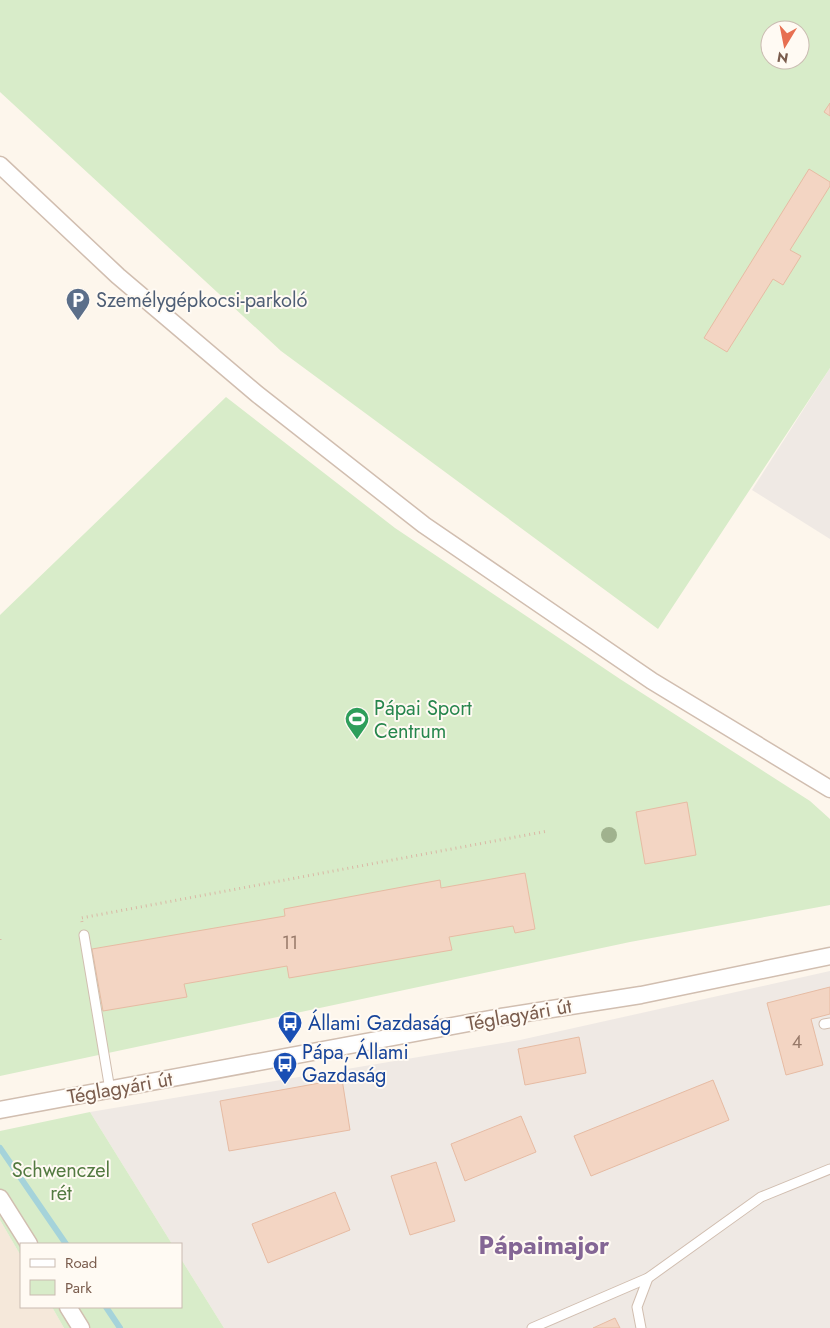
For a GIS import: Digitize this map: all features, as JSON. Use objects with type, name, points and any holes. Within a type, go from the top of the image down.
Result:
[{"type":"street","points":[[0,165],[118,276],[174,324],[257,394],[424,525],[652,681],[830,789]]},
{"type":"street","name":"Téglagyári út","points":[[0,1110],[501,1017],[641,995],[830,956]]},
{"type":"street","points":[[0,1198],[28,1243]]},
{"type":"street","points":[[69,1308],[81,1328]]},
{"type":"lane","points":[[84,935],[110,1090]]},
{"type":"lane","points":[[532,1328],[648,1278],[761,1196],[830,1170]]},
{"type":"lane","points":[[641,1328],[637,1307],[648,1278]]},
{"type":"path","points":[[84,935],[81,918],[548,831]]},
{"type":"shaded area","points":[[830,368],[830,539],[752,490]]},
{"type":"shaded area","points":[[830,971],[830,1328],[224,1328],[182,1261],[182,1243],[171,1243],[90,1112],[520,1040]]},
{"type":"shaded area","points":[[0,1220],[20,1254],[20,1308],[53,1308],[64,1328],[0,1328]]},
{"type":"green space","points":[[0,0],[830,0],[830,368],[658,629],[281,351],[0,92]]},
{"type":"green space","name":"Pápai Sport Centrum","points":[[226,397],[395,528],[620,679],[810,801],[830,819],[830,905],[630,942],[0,1076],[0,615]]},
{"type":"green space","name":"Schwenczel rét","points":[[90,1112],[171,1243],[20,1243],[20,1254],[0,1220],[0,1131]]},
{"type":"green space","points":[[182,1261],[224,1328],[64,1328],[53,1308],[182,1308]]},
{"type":"building","points":[[830,103],[830,116],[824,112]]},
{"type":"building","points":[[809,169],[830,182],[830,186],[790,250],[801,256],[783,285],[773,279],[727,352],[704,338]]},
{"type":"building","points":[[687,802],[696,855],[645,864],[636,812]]},
{"type":"building","points":[[525,873],[535,929],[515,933],[513,926],[449,937],[452,950],[289,978],[287,966],[184,984],[187,997],[103,1011],[92,949],[285,916],[284,909],[440,880],[441,888]]},
{"type":"building","points":[[830,987],[830,1014],[811,1019],[823,1065],[786,1075],[767,1003]]},
{"type":"building","points":[[579,1037],[586,1073],[525,1085],[518,1049]]},
{"type":"building","points":[[342,1079],[350,1130],[229,1151],[220,1101]]},
{"type":"building","points":[[713,1080],[729,1120],[591,1176],[574,1136]]},
{"type":"building","points":[[521,1116],[536,1152],[465,1181],[451,1144]]},
{"type":"building","points":[[436,1162],[455,1221],[410,1235],[391,1176]]},
{"type":"building","points":[[335,1192],[350,1230],[268,1263],[252,1224]]},
{"type":"building","points":[[615,1318],[620,1328],[593,1328]]},
{"type":"waterway","points":[[0,1148],[65,1243]]},
{"type":"waterway","points":[[107,1308],[120,1328]]},
{"type":"place","name":"Személygépkocsi-parkoló","points":[[78,321]]},
{"type":"place","name":"Pápai Sport Centrum","points":[[357,740]]},
{"type":"place","name":"Állami Gazdaság","points":[[290,1044]]},
{"type":"place","name":"Pápa, Állami Gazdaság","points":[[285,1085]]},
{"type":"district","name":"Pápaimajor","points":[[544,1245]]}]
